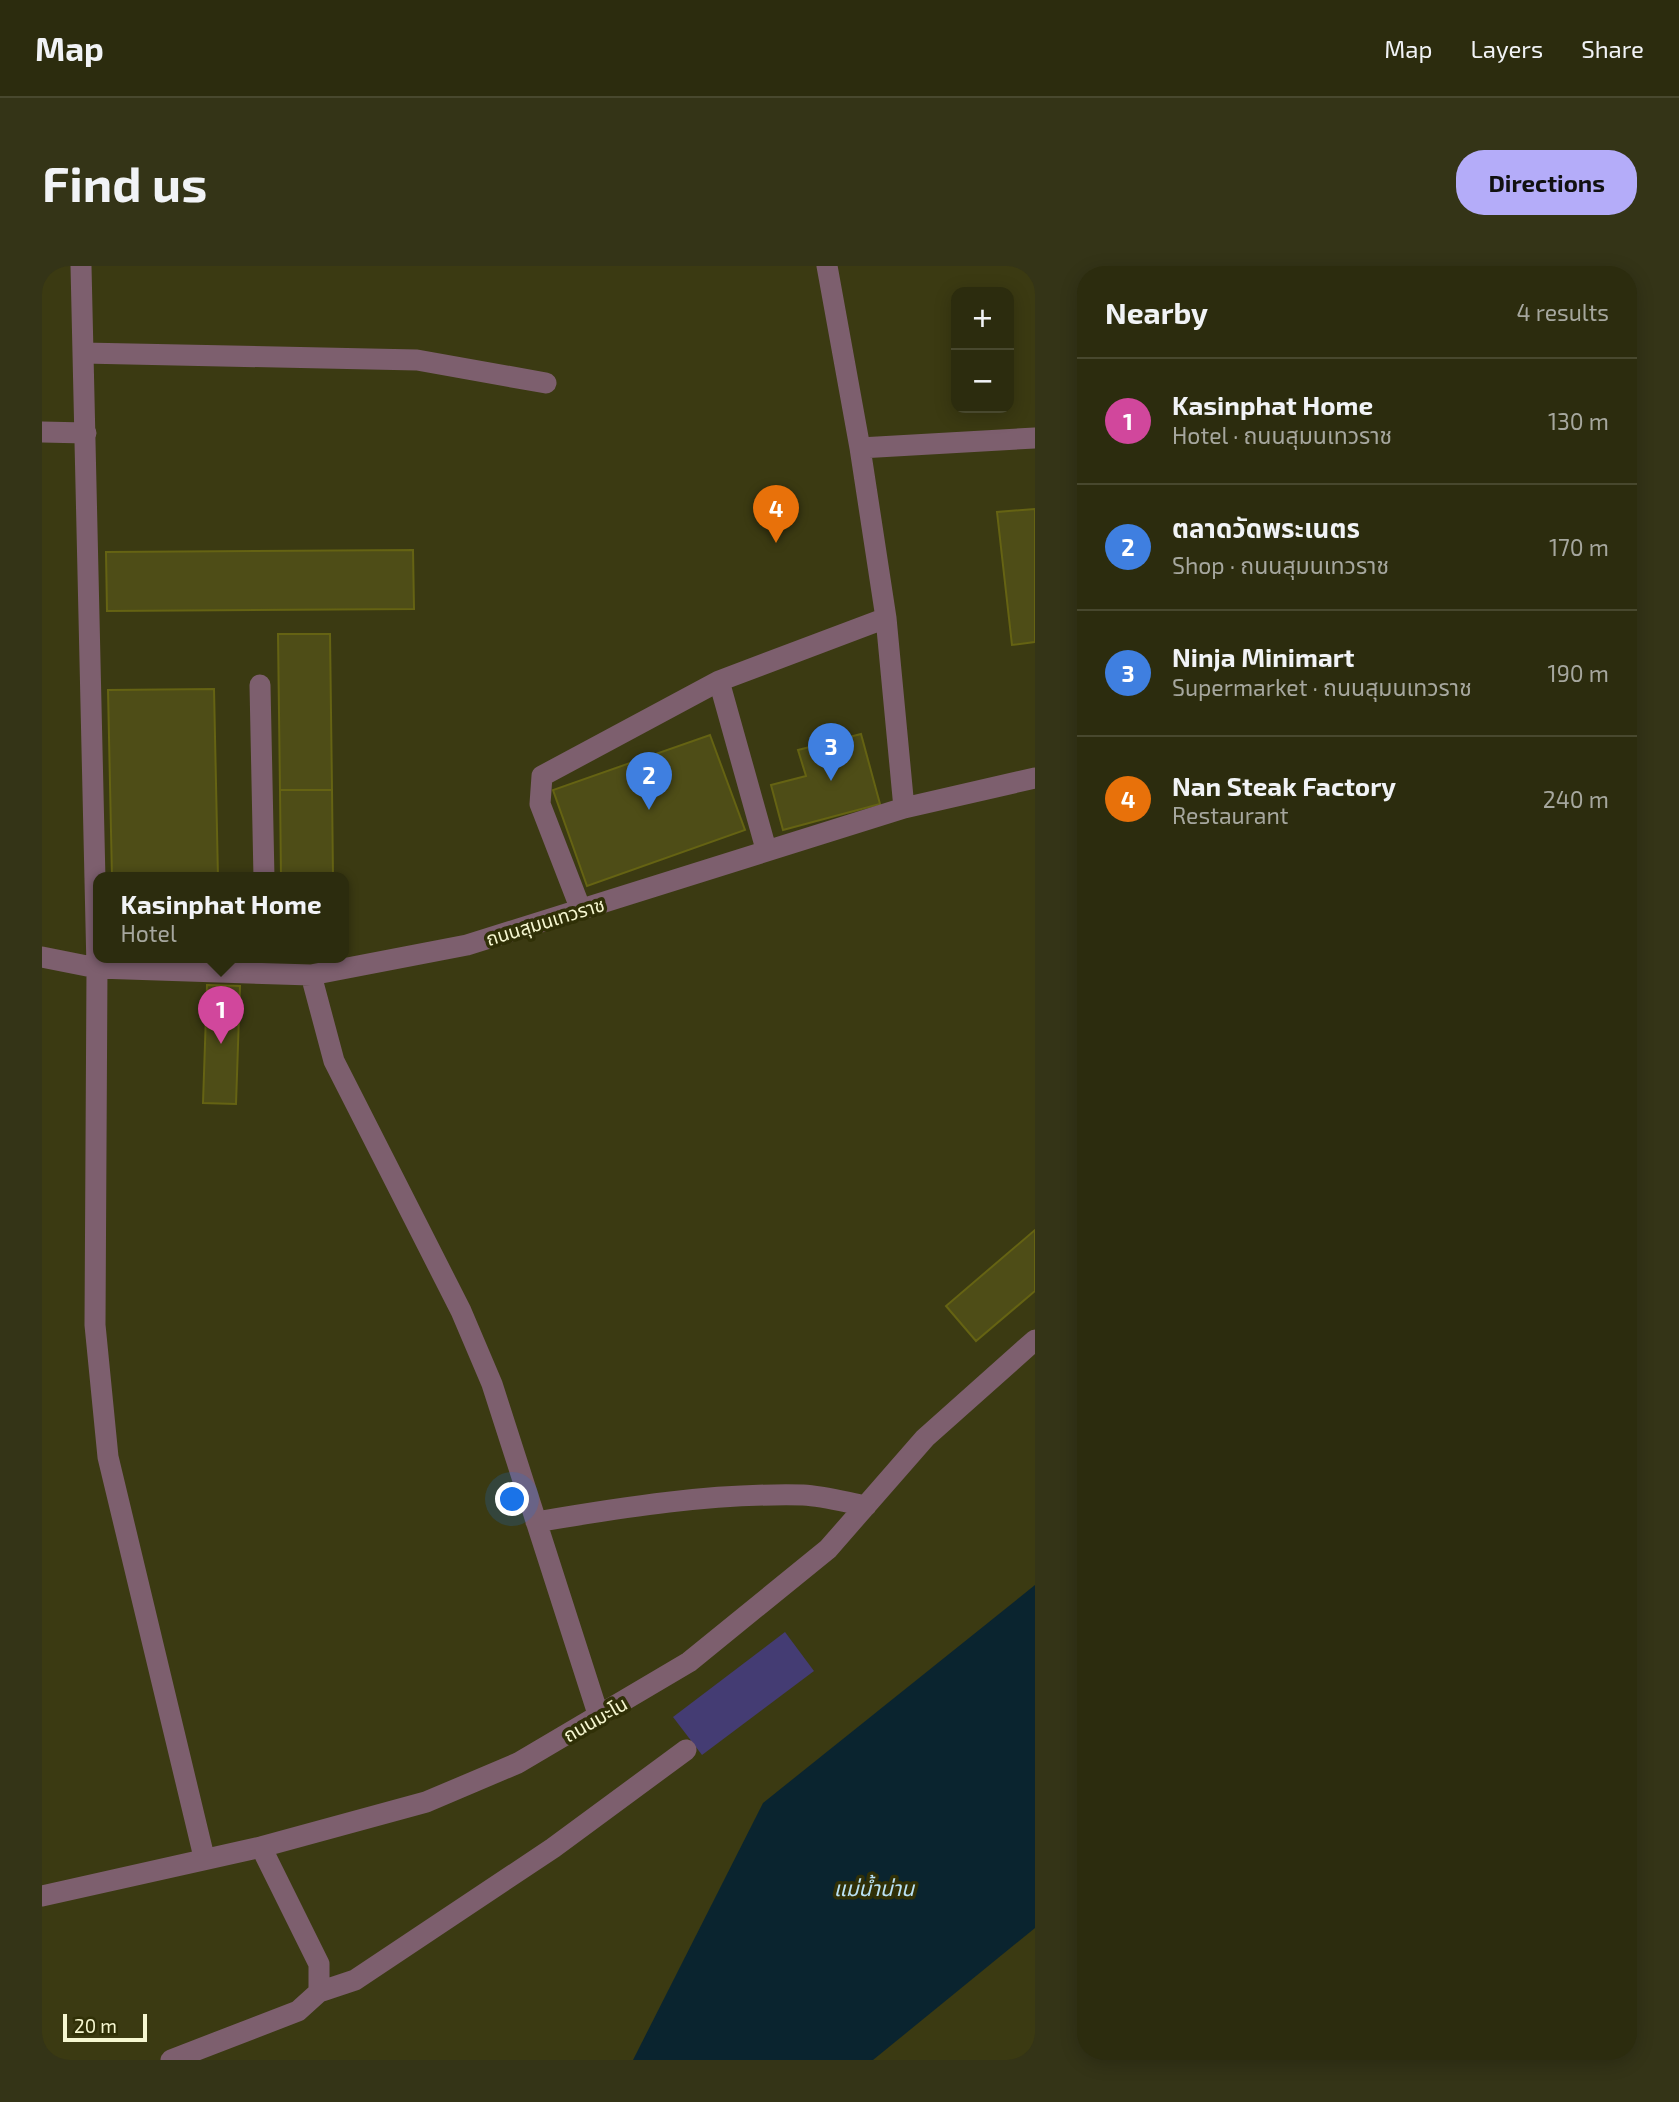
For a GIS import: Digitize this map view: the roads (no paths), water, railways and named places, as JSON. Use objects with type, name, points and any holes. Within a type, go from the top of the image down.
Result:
[{"type":"street","points":[[81,266],[95,872]]},
{"type":"street","points":[[827,266],[860,448],[886,618],[904,808]]},
{"type":"street","points":[[83,353],[416,360],[546,383]]},
{"type":"street","points":[[42,432],[86,433]]},
{"type":"street","points":[[860,448],[1035,438]]},
{"type":"street","points":[[581,911],[540,804],[542,776],[719,681],[886,618]]},
{"type":"street","points":[[719,681],[766,849]]},
{"type":"street","points":[[260,685],[264,872]]},
{"type":"street","name":"ถนนสุมนเทวราช","points":[[42,957],[97,968],[266,966],[311,975],[467,945],[581,911],[766,849],[904,808],[1035,778]]},
{"type":"street","points":[[97,963],[95,1325],[108,1457],[204,1857]]},
{"type":"street","points":[[311,975],[334,1061],[461,1311],[492,1384],[599,1717]]},
{"type":"street","name":"ถนนมะโน","points":[[42,1896],[204,1857],[261,1847],[426,1802],[518,1763],[689,1662],[828,1549],[925,1438],[1035,1340]]},
{"type":"street","points":[[536,1522],[631,1506],[737,1497],[805,1495],[866,1506]]},
{"type":"street","points":[[171,2060],[298,2011],[319,1992],[355,1980],[553,1848],[686,1750]]},
{"type":"street","points":[[261,1847],[320,1964],[319,1992]]},
{"type":"water","name":"แม่น้ำน่าน","points":[[1035,1585],[1035,1928],[873,2060],[633,2060],[763,1803]]},
{"type":"place","name":"Nan Steak Factory","points":[[776,543]]},
{"type":"place","name":"Ninja Minimart","points":[[831,781]]},
{"type":"place","name":"ตลาดวัดพระเนตร","points":[[649,810]]},
{"type":"place","name":"Kasinphat Home","points":[[221,1044]]}]
